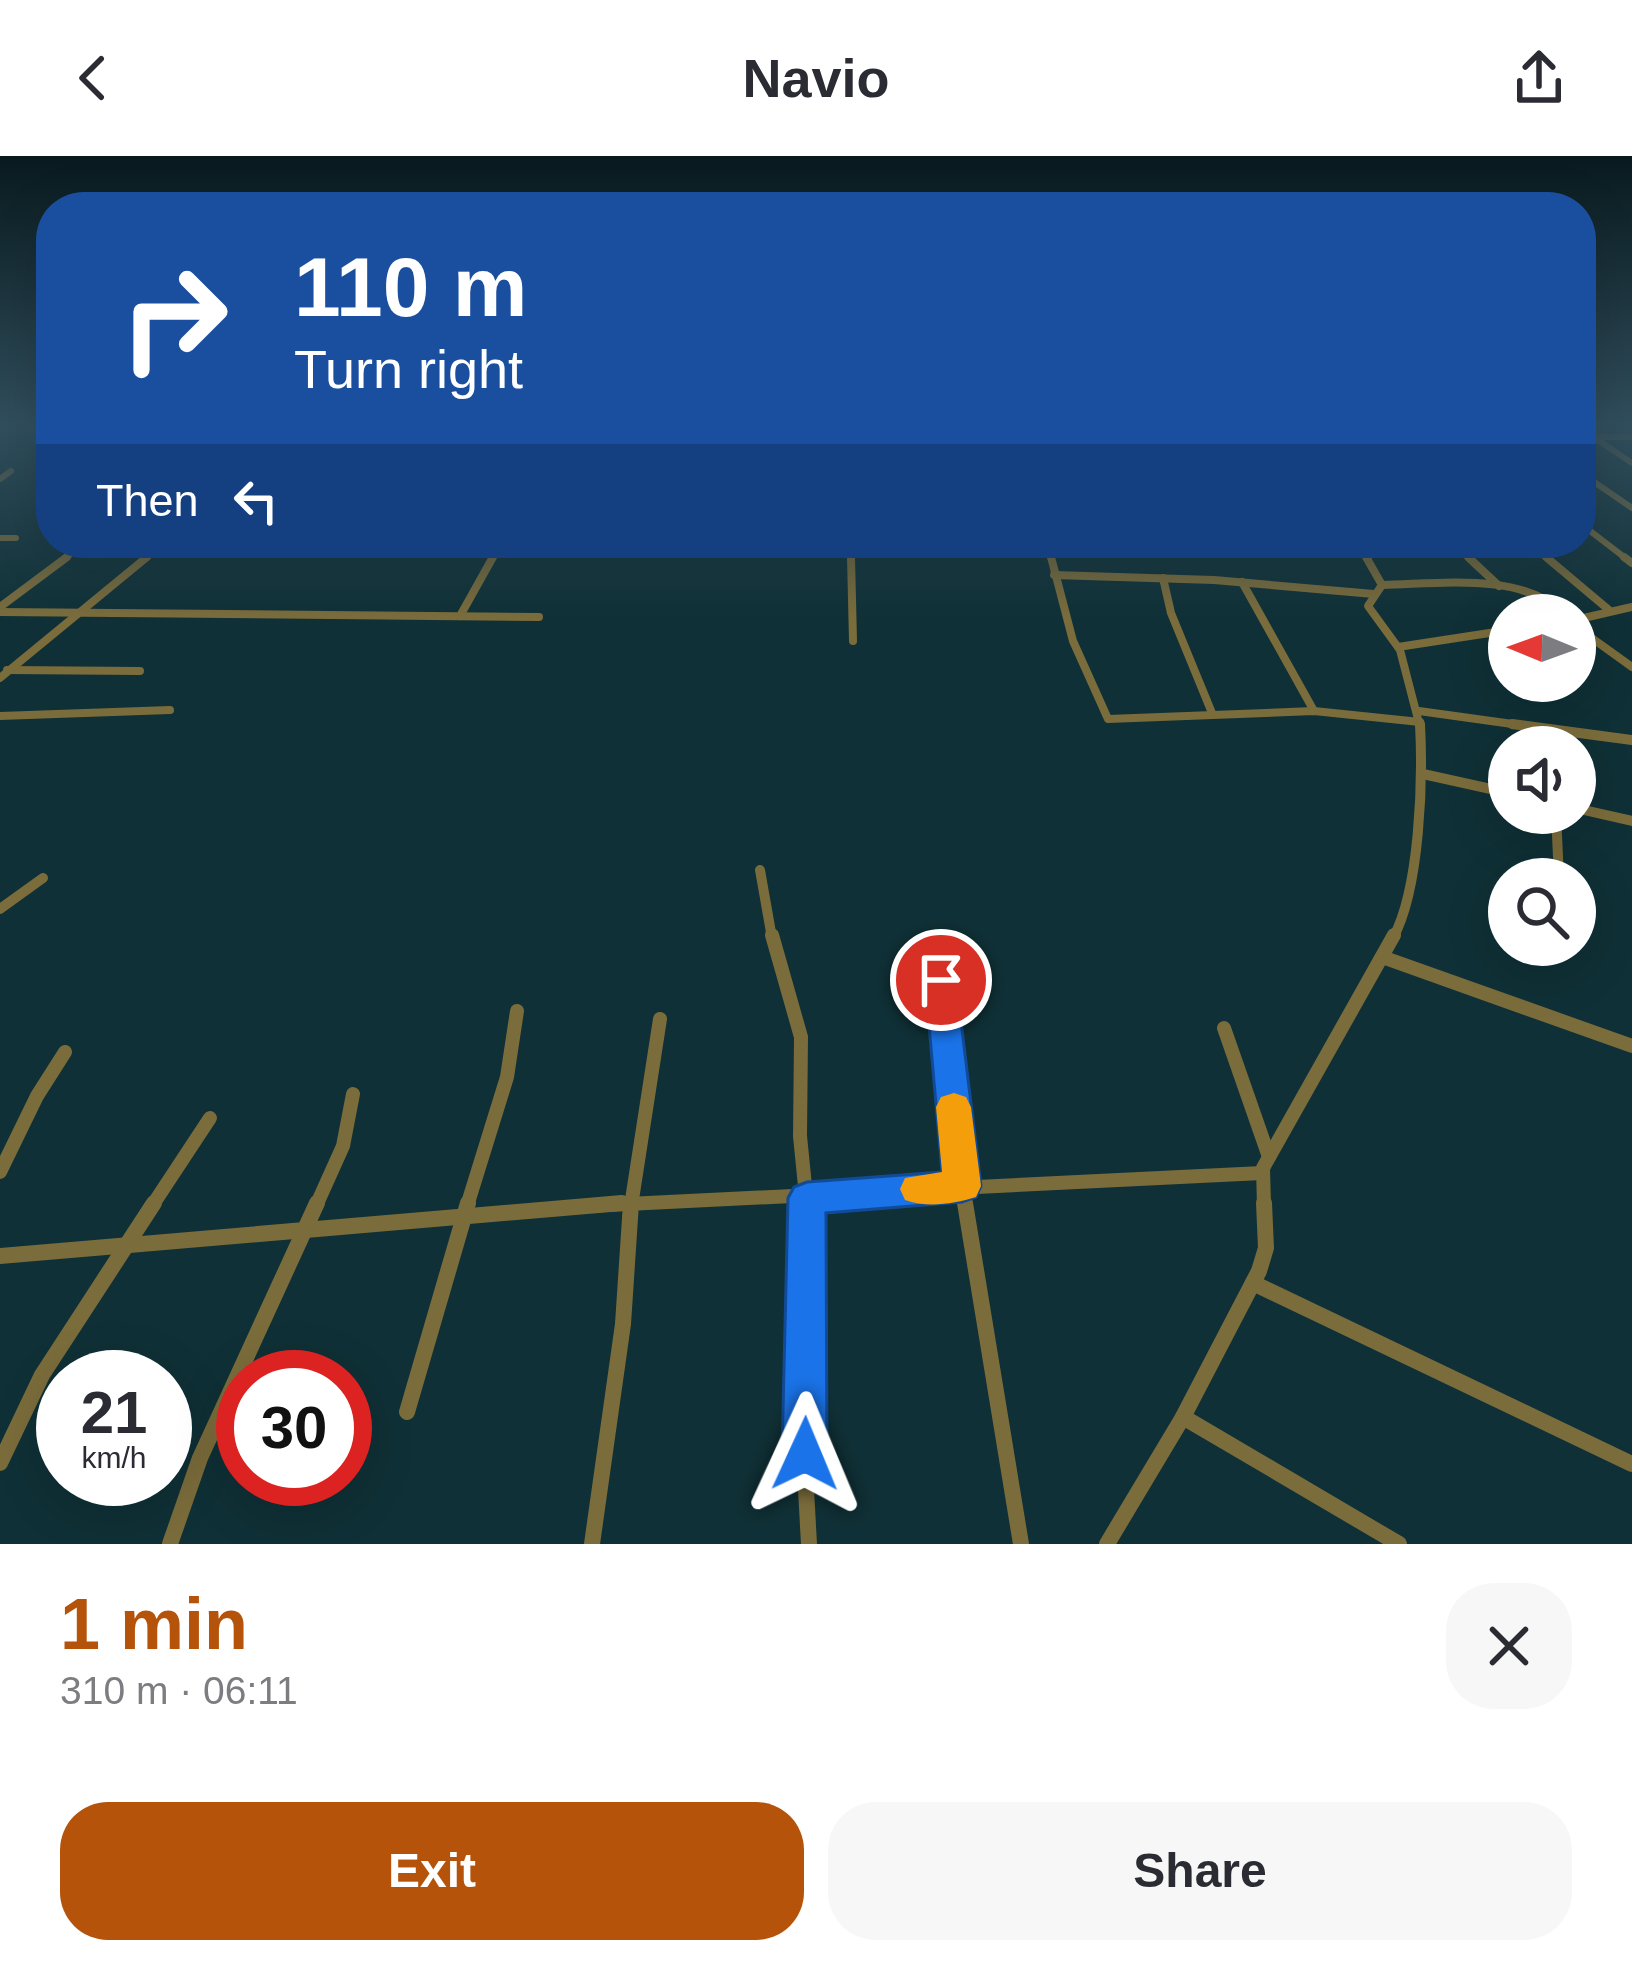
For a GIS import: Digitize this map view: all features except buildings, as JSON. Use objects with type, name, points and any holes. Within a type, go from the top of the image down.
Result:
[{"type":"street","points":[[1596,535],[1632,563]]},
{"type":"street","points":[[0,538],[16,538]]},
{"type":"street","points":[[0,609],[66,558]]},
{"type":"street","points":[[4,674],[146,558]]},
{"type":"street","points":[[460,616],[493,558]]},
{"type":"street","points":[[851,558],[853,640]]},
{"type":"street","points":[[1051,558],[1073,641],[1108,719],[1314,711],[1516,726]]},
{"type":"street","points":[[1107,1544],[1183,1417],[1253,1283],[1266,1248],[1262,1173],[1269,1157],[1332,1038],[1360,1004],[1406,916],[1423,774],[1419,717],[1398,647],[1378,627],[1368,606],[1378,589],[1373,564],[1367,558]]},
{"type":"street","points":[[1470,558],[1501,587]]},
{"type":"street","points":[[1548,558],[1609,610]]},
{"type":"street","points":[[1054,575],[1378,589],[1501,587],[1539,594]]},
{"type":"street","points":[[1163,578],[1166,603],[1203,676],[1212,713]]},
{"type":"street","points":[[1242,582],[1314,711]]},
{"type":"street","points":[[1596,615],[1632,607]]},
{"type":"street","points":[[0,609],[539,617]]},
{"type":"street","points":[[1398,647],[1488,633]]},
{"type":"street","points":[[1596,639],[1632,667]]},
{"type":"street","points":[[4,674],[140,670]]},
{"type":"street","points":[[0,716],[170,710]]},
{"type":"street","points":[[1596,735],[1632,740]]},
{"type":"street","points":[[1423,774],[1488,788]]},
{"type":"street","points":[[1596,813],[1632,821]]},
{"type":"street","points":[[760,870],[767,919],[800,1037],[800,1136],[807,1198],[809,1544]]},
{"type":"street","points":[[0,909],[43,878]]},
{"type":"street","points":[[1385,958],[1632,1046]]},
{"type":"street","points":[[941,980],[962,1186],[1021,1544]]},
{"type":"street","points":[[407,1412],[494,1134],[516,1041],[517,1011]]},
{"type":"street","points":[[592,1544],[622,1324],[632,1203],[657,1062],[660,1018]]},
{"type":"street","points":[[1224,1028],[1269,1157]]},
{"type":"street","points":[[0,1172],[37,1096],[65,1052]]},
{"type":"street","points":[[170,1544],[200,1458],[343,1146],[352,1094]]},
{"type":"street","points":[[0,1463],[22,1408],[210,1118]]},
{"type":"street","points":[[0,1256],[632,1203],[1262,1173]]},
{"type":"street","points":[[1253,1283],[1632,1464]]},
{"type":"street","points":[[1183,1417],[1399,1544]]},
{"type":"slow traffic","points":[[918,1189],[962,1186],[954,1107]]},
{"type":"route","points":[[805,1454],[807,1198],[962,1186],[941,980]]}]
